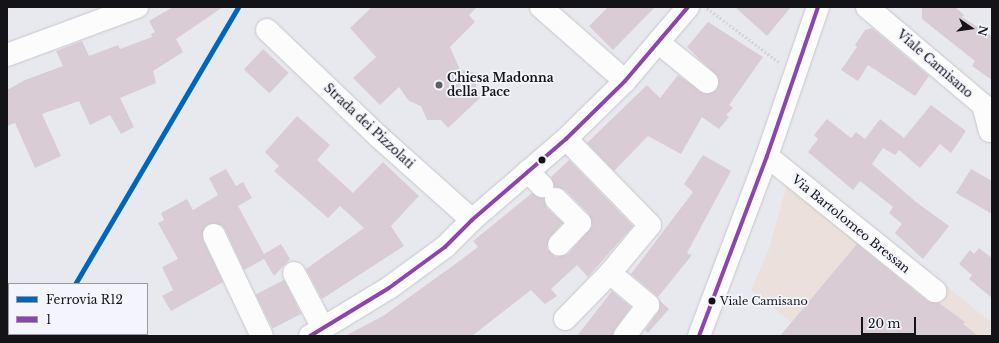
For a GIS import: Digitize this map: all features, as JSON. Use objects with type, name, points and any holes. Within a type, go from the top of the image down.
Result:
[{"type":"street","points":[[7,55],[137,7]]},
{"type":"street","points":[[541,7],[625,81]]},
{"type":"street","points":[[294,273],[316,332],[414,270],[445,247],[472,220],[542,185],[566,139],[625,81],[659,44],[688,7]]},
{"type":"street","points":[[699,336],[767,156],[818,7]]},
{"type":"street","name":"Viale Camisano","points":[[867,7],[983,105],[990,131]]},
{"type":"street","name":"Strada dei Pizzolati","points":[[267,30],[378,136],[472,220]]},
{"type":"street","points":[[659,44],[707,82]]},
{"type":"street","points":[[565,319],[610,273],[650,225],[566,139]]},
{"type":"street","name":"Via Bartolomeo Bressan","points":[[767,156],[935,291]]},
{"type":"street","points":[[542,185],[580,223],[559,246]]},
{"type":"street","points":[[214,235],[262,336]]},
{"type":"street","points":[[610,273],[648,305],[625,336]]},
{"type":"path","points":[[706,7],[795,74]]},
{"type":"shaded area","points":[[790,173],[923,267],[992,323],[992,336],[809,336],[751,290],[769,249]]},
{"type":"building","points":[[173,7],[223,7],[176,39],[183,52],[153,71],[156,83],[120,98],[134,127],[121,134],[110,115],[90,125],[79,101],[42,114],[61,156],[35,168],[15,123],[7,126],[7,90],[25,80],[63,66],[56,51],[82,41],[89,56],[118,45],[120,49],[152,37],[151,34],[155,32],[149,21]]},
{"type":"building","points":[[372,7],[477,7],[469,15],[475,22],[450,47],[460,70],[476,73],[476,89],[482,96],[448,128],[441,120],[427,120],[421,106],[409,101],[399,87],[380,105],[353,78],[376,57],[350,28]]},
{"type":"building","points":[[608,7],[655,7],[613,50],[589,26]]},
{"type":"building","points":[[735,7],[791,7],[767,36]]},
{"type":"building","points":[[922,7],[955,7],[964,15],[962,17],[992,36],[992,80],[972,66],[975,61],[922,19]]},
{"type":"building","points":[[708,22],[763,57],[729,105],[733,108],[726,115],[729,117],[719,129],[702,117],[681,154],[648,136],[614,171],[587,143],[647,85],[660,98],[678,75],[705,94],[717,90],[718,77],[687,47]]},
{"type":"building","points":[[872,28],[929,76],[915,96],[868,65],[858,81],[841,70],[857,47],[855,45],[865,30]]},
{"type":"building","points":[[263,49],[289,73],[270,93],[244,69]]},
{"type":"building","points":[[931,105],[966,131],[951,153],[940,144],[920,168],[899,150],[895,155],[883,148],[872,164],[916,202],[949,226],[923,259],[895,233],[902,224],[889,213],[893,207],[860,181],[853,190],[808,152],[818,139],[814,135],[827,119],[851,138],[856,132],[865,139],[880,119],[904,138]]},
{"type":"building","points":[[297,116],[330,145],[317,160],[353,193],[383,162],[419,196],[391,226],[404,246],[322,299],[306,269],[364,228],[340,206],[328,218],[274,171],[279,166],[265,152]]},
{"type":"building","points":[[703,155],[731,171],[687,253],[692,255],[658,297],[631,274],[693,192],[684,184]]},
{"type":"building","points":[[569,160],[633,226],[588,277],[577,265],[551,289],[557,296],[545,304],[531,290],[472,336],[345,336],[383,316],[478,247],[473,241],[532,193],[544,198],[547,208],[563,223],[550,237],[547,249],[556,257],[568,254],[592,226],[589,214],[565,190],[554,187],[551,177]]},
{"type":"building","points":[[226,169],[236,186],[243,182],[252,198],[238,206],[264,254],[281,244],[290,259],[274,276],[264,259],[244,270],[225,229],[221,225],[209,224],[204,228],[203,240],[223,282],[171,311],[162,296],[173,290],[162,267],[178,259],[158,223],[164,220],[161,213],[187,199],[193,210],[218,195],[209,178]]},
{"type":"building","points":[[971,169],[992,181],[992,214],[956,193]]},
{"type":"building","points":[[857,244],[927,301],[939,303],[965,322],[963,324],[978,336],[780,336]]},
{"type":"building","points":[[979,248],[992,258],[992,298],[969,279],[972,275],[959,264],[970,250],[974,254]]},
{"type":"building","points":[[284,280],[301,314],[273,328],[255,295]]},
{"type":"building","points":[[612,291],[631,307],[615,329],[613,336],[577,336]]},
{"type":"building","points":[[659,300],[669,309],[648,333],[645,330],[658,312]]},
{"type":"rail line","name":"R12","points":[[76,283],[238,7]]},
{"type":"transit line","name":"1","points":[[310,336],[389,288],[445,247],[472,220],[566,139],[625,81],[688,7]]},
{"type":"transit line","name":"1","points":[[699,336],[767,156],[818,7]]},
{"type":"place","name":"Chiesa Madonna della Pace","points":[[439,85]]},
{"type":"place","name":"Viale Camisano","points":[[712,301]]}]
